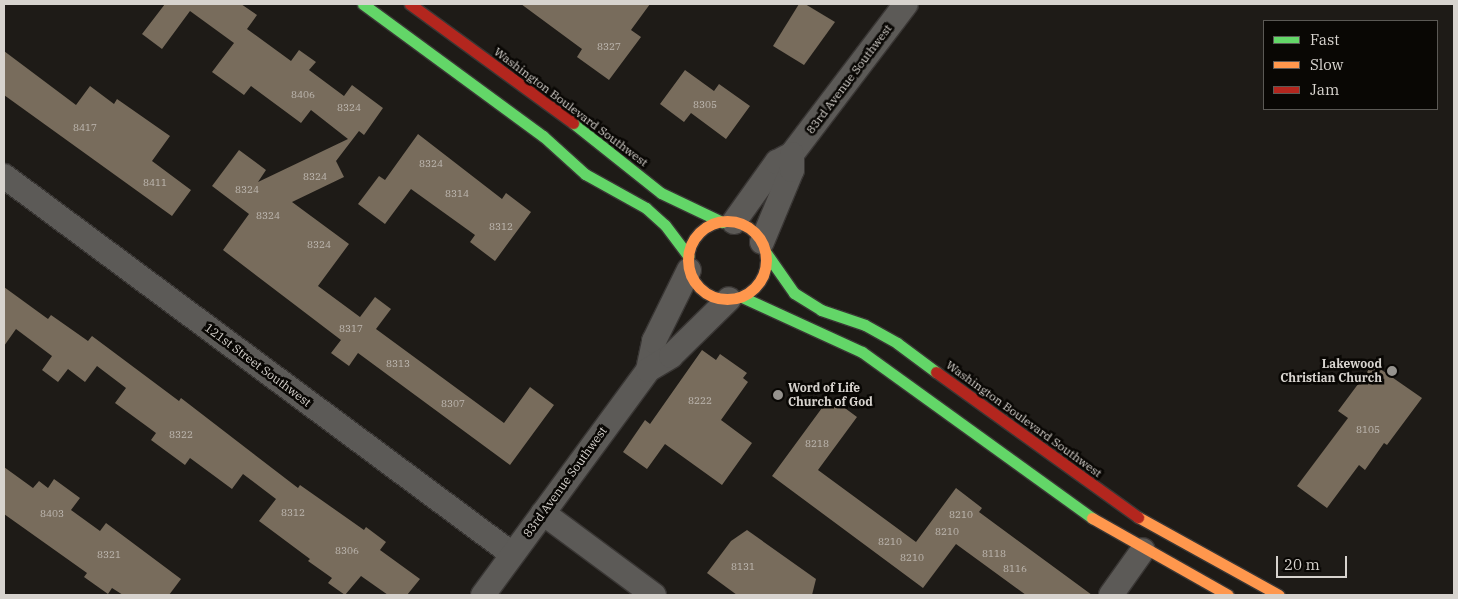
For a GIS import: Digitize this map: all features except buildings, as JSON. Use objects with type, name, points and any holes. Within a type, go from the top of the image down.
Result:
[{"type":"main road","points":[[363,4],[543,136],[585,174],[631,197],[646,208],[665,225],[689,263],[704,292],[716,298],[736,298],[862,352],[1106,528],[1228,595]]},
{"type":"main road","name":"Washington Boulevard Southwest","points":[[410,4],[589,134],[661,193],[728,222]]},
{"type":"main road","points":[[689,263],[696,237],[708,227],[728,222],[745,226],[764,248],[762,279],[736,298]]},
{"type":"main road","name":"Washington Boulevard Southwest","points":[[764,248],[794,293],[821,310],[865,325],[897,343],[1117,505],[1193,550],[1279,595]]},
{"type":"street","name":"83rd Avenue Southwest","points":[[728,222],[777,162],[792,154],[906,4]]},
{"type":"street","name":"83rd Avenue Southwest","points":[[764,248],[792,170],[792,154]]},
{"type":"street","name":"121st Street Southwest","points":[[4,176],[512,554]]},
{"type":"street","name":"83rd Avenue Southwest","points":[[648,370],[654,341],[689,263]]},
{"type":"street","name":"83rd Avenue Southwest","points":[[483,595],[648,370],[671,356],[736,298]]},
{"type":"street","points":[[543,513],[654,595]]},
{"type":"street","points":[[1111,595],[1143,550]]},
{"type":"traffic: fast","points":[[363,4],[543,136],[585,174],[646,208],[665,225],[688,256]]},
{"type":"traffic: fast","points":[[573,123],[661,193],[722,222]]},
{"type":"traffic: fast","points":[[766,253],[794,293],[821,310],[865,325],[897,343],[936,372]]},
{"type":"traffic: fast","points":[[742,297],[862,352],[1092,518]]},
{"type":"traffic: slow","points":[[727,221],[742,224],[759,238],[763,245],[766,260],[763,275],[749,292],[742,296],[727,299],[712,296],[695,282],[691,275],[688,260],[691,245],[705,228],[712,224],[727,221]]},
{"type":"traffic: slow","points":[[1138,517],[1279,595]]},
{"type":"traffic: slow","points":[[1092,518],[1228,595]]},
{"type":"traffic: jam","points":[[410,4],[573,123]]},
{"type":"traffic: jam","points":[[936,372],[1138,517]]},
{"type":"place","name":"Lakewood Christian Church","points":[[1392,371]]},
{"type":"place","name":"Word of Life Church of God","points":[[778,395]]}]
